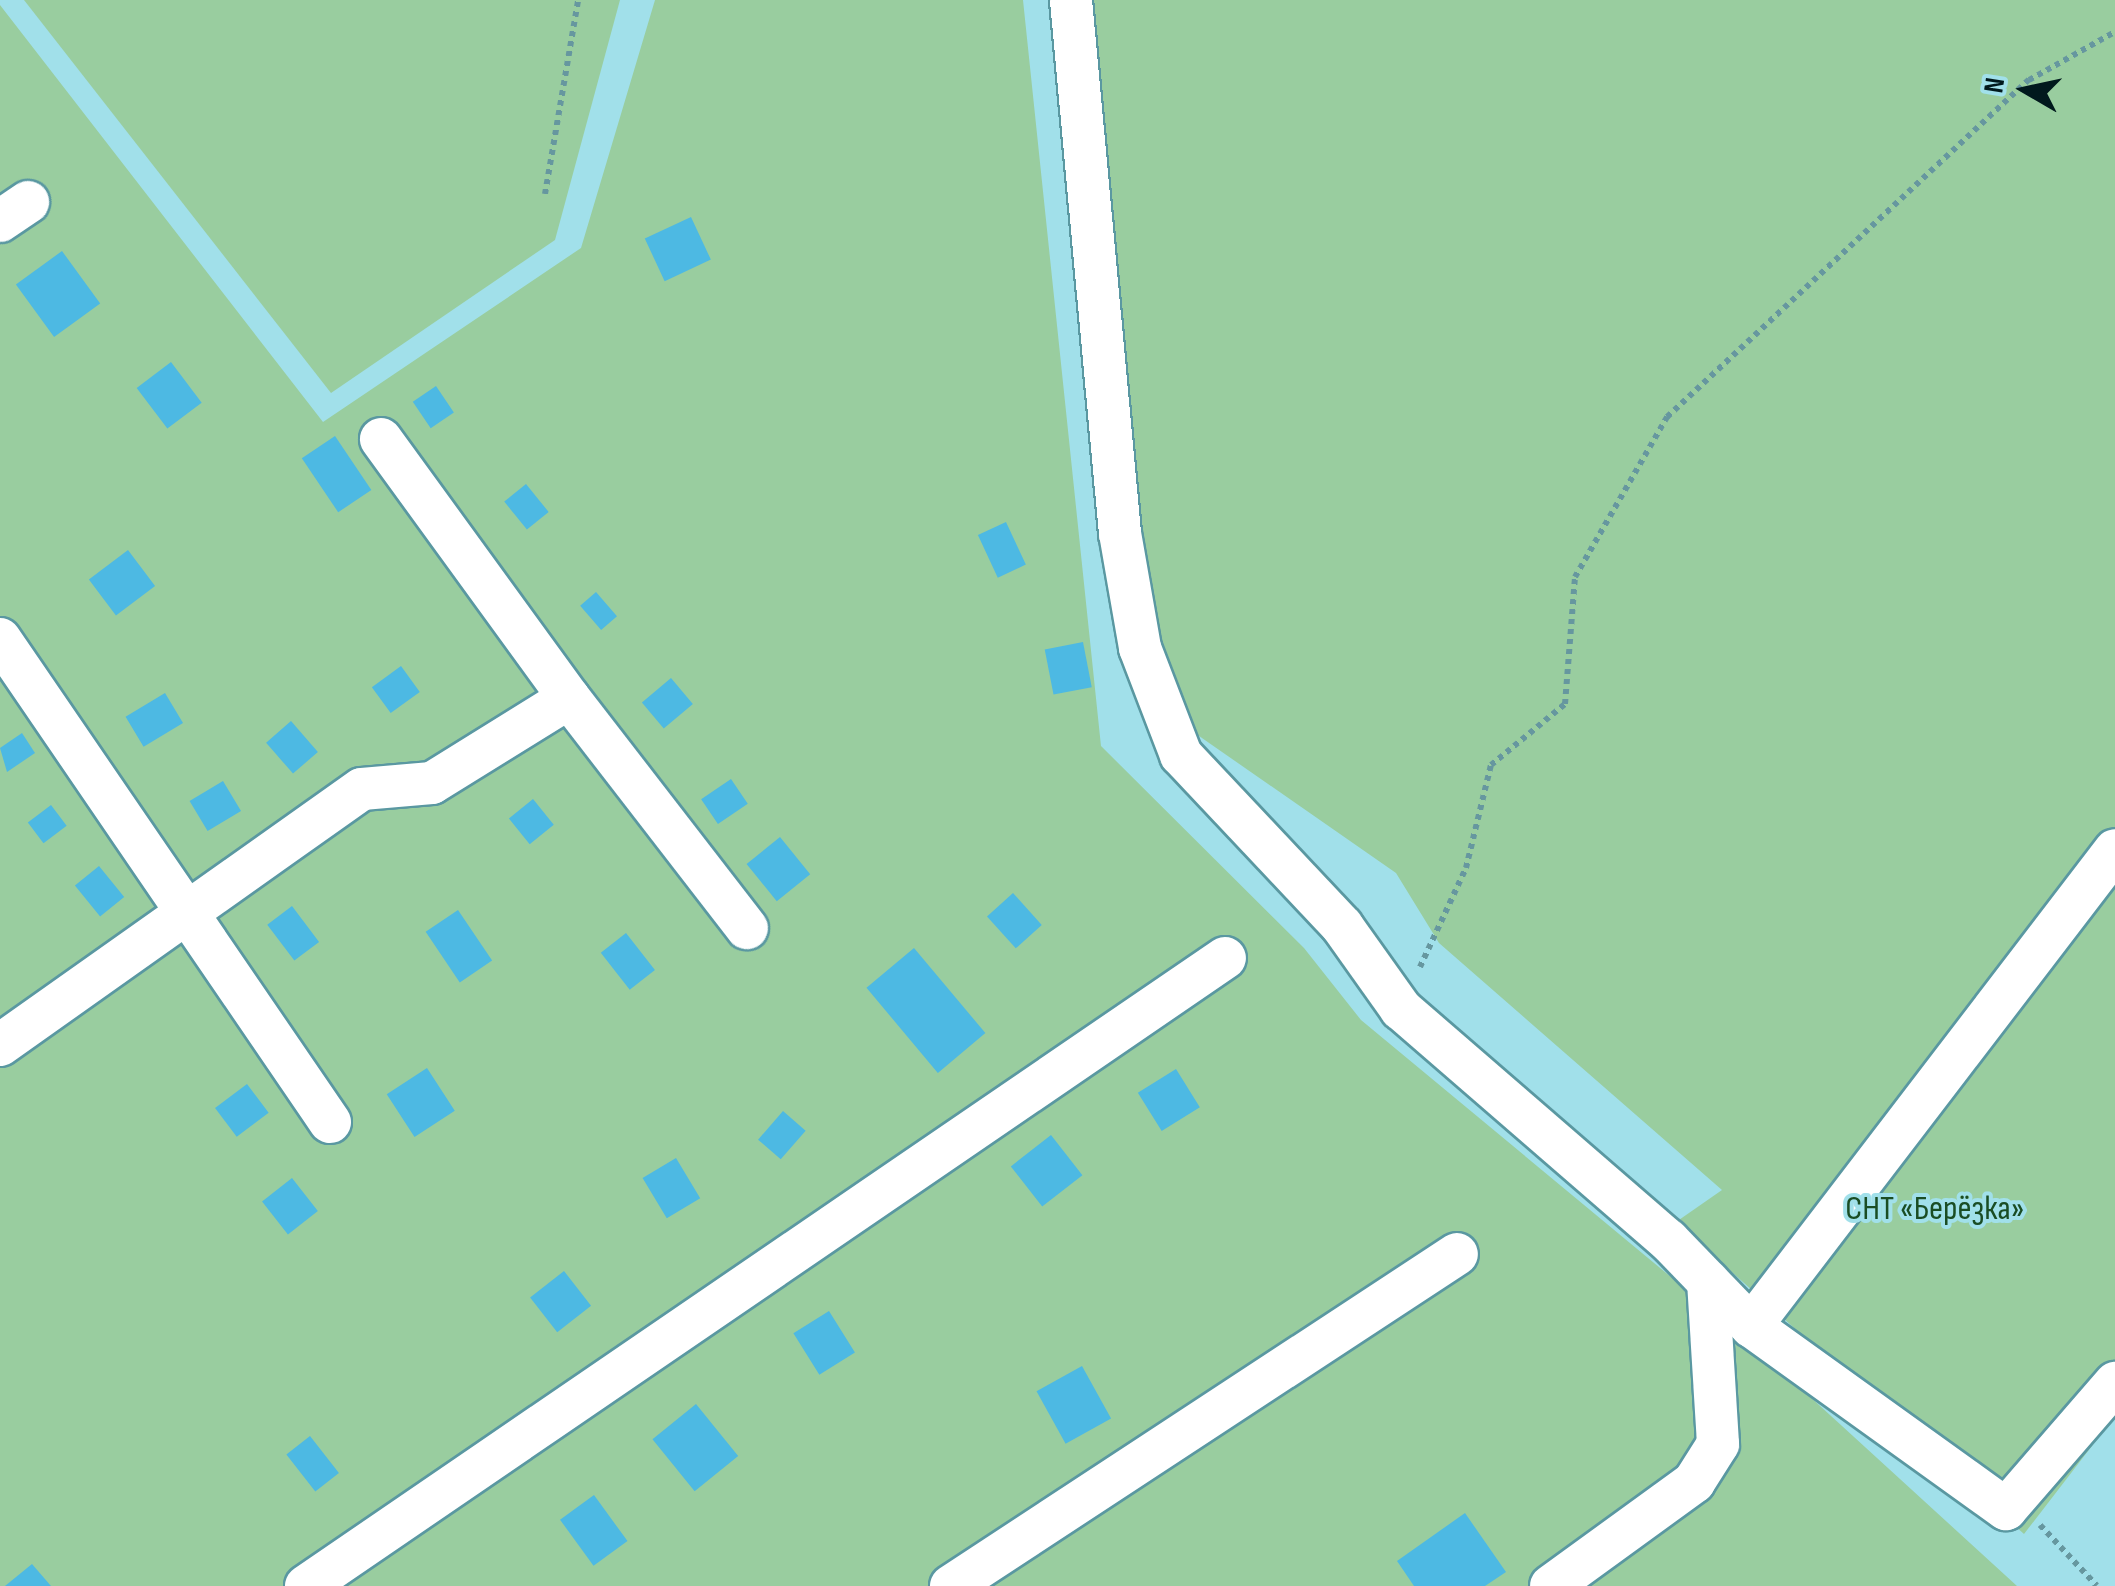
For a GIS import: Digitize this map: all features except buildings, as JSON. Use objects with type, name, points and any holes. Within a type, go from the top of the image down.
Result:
[{"type":"street","points":[[1071,0],[1120,533],[1154,700],[1181,754],[1342,926],[1401,1009],[1708,1281],[1751,1326],[2006,1509],[2115,1382]]},
{"type":"street","points":[[381,439],[569,698],[748,928]]},
{"type":"street","points":[[0,639],[190,911],[330,1122]]},
{"type":"street","points":[[0,1046],[362,789],[432,783],[569,698]]},
{"type":"street","points":[[1751,1326],[2115,850]]},
{"type":"street","points":[[315,1584],[1225,958]]},
{"type":"street","points":[[950,1586],[1458,1254]]},
{"type":"street","points":[[1551,1586],[1694,1482],[1718,1444],[1708,1281]]},
{"type":"path","points":[[544,194],[578,0]]},
{"type":"path","points":[[1401,1009],[1466,868],[1491,765],[1565,704],[1576,577],[1666,417],[2029,80],[2115,32]]},
{"type":"path","points":[[2006,1509],[2048,1530],[2096,1586]]},
{"type":"green space","points":[[24,0],[620,0],[555,240],[331,393]]},
{"type":"green space","points":[[655,0],[1023,0],[1101,746],[1304,948],[1361,1020],[1759,1350],[2017,1586],[0,1586],[0,5],[323,422],[581,248]]},
{"type":"green space","name":"СНТ «Берёзка»","points":[[1091,0],[2115,0],[2115,1416],[2024,1534],[1676,1222],[1722,1190],[1439,943],[1396,873],[1189,729],[1145,614]]}]
